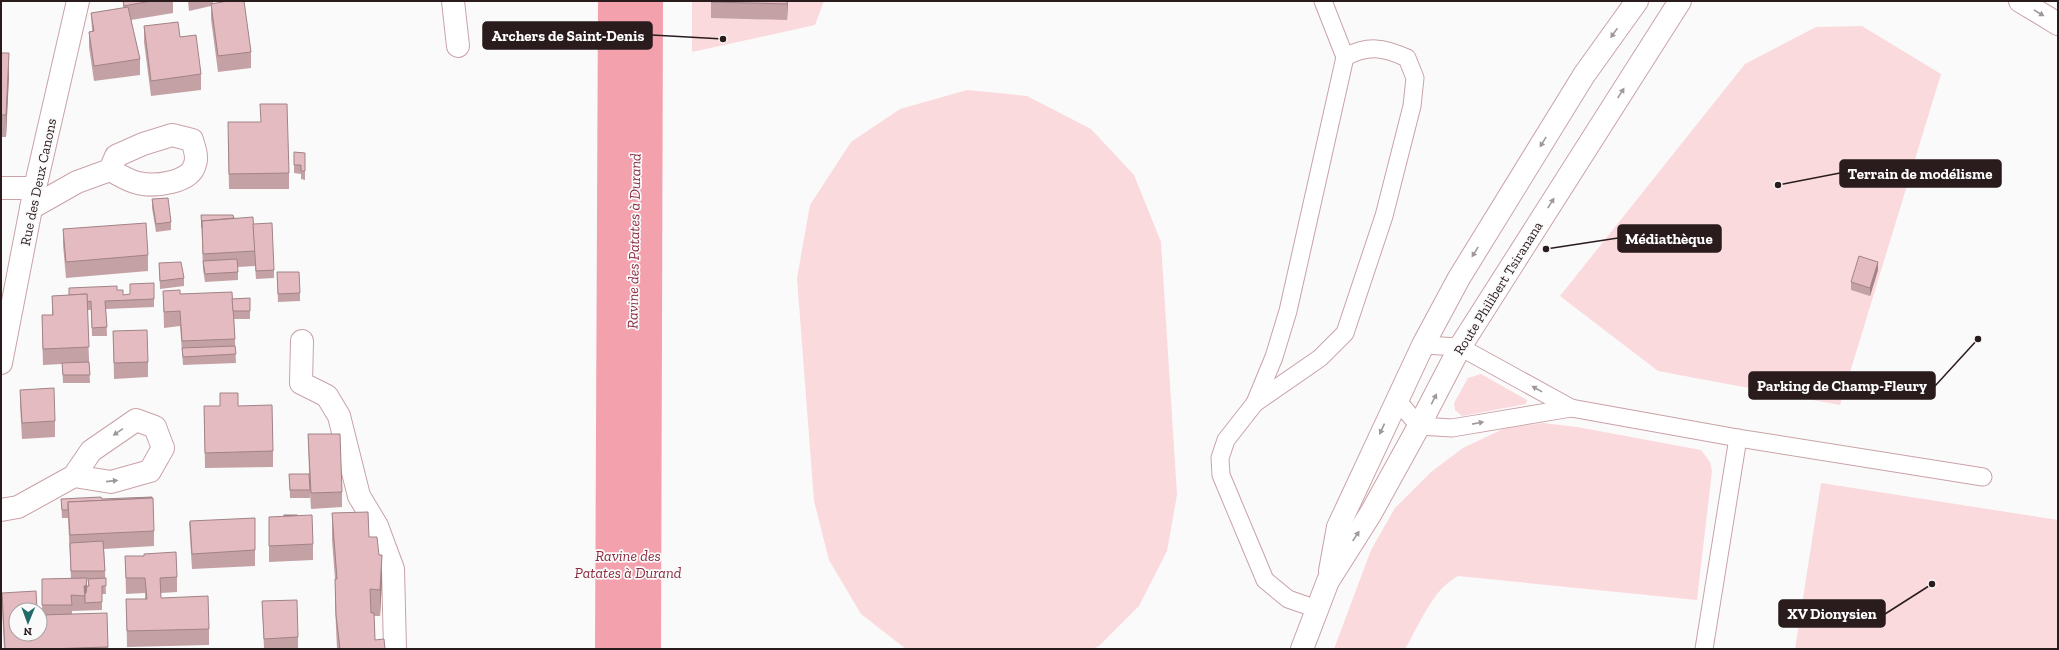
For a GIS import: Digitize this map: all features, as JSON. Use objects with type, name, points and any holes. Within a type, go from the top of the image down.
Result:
[{"type":"main road","name":"Rue des Deux Canons","points":[[1,363],[33,198],[78,1]]},
{"type":"main road","points":[[453,1],[458,46]]},
{"type":"main road","name":"Route Philibert Tsiranana","points":[[1328,581],[1338,526],[1396,399],[1423,345],[1459,278],[1584,75],[1637,1]]},
{"type":"main road","name":"Route Philibert Tsiranana","points":[[1302,649],[1328,581],[1371,513],[1460,347],[1680,1]]},
{"type":"main road","points":[[2020,1],[2058,24]]},
{"type":"main road","points":[[1,188],[33,198],[110,170]]},
{"type":"main road","points":[[302,341],[301,383],[327,396],[339,416],[359,496],[377,526],[393,569],[395,649]]},
{"type":"main road","points":[[1,510],[18,507],[74,476]]},
{"type":"lane","points":[[1317,609],[1288,600],[1265,580],[1221,475],[1220,458],[1226,440],[1255,403],[1274,357],[1288,311],[1345,57],[1323,1]]},
{"type":"lane","points":[[1255,403],[1320,358],[1345,333],[1384,216],[1412,106],[1415,78],[1407,58],[1389,50],[1359,50],[1345,57]]},
{"type":"lane","points":[[1423,345],[1460,347],[1571,408],[1738,438],[1983,477]]},
{"type":"lane","points":[[1396,399],[1419,426],[1452,428],[1571,408]]},
{"type":"lane","points":[[1704,649],[1738,438]]},
{"type":"shaded area","points":[[692,1],[824,1],[815,25],[692,52]]},
{"type":"shaded area","points":[[1862,26],[1941,74],[1840,405],[1658,371],[1560,296],[1745,64],[1816,27]]},
{"type":"shaded area","points":[[967,90],[1027,96],[1091,129],[1134,175],[1161,242],[1177,495],[1167,551],[1139,606],[1099,646],[1092,649],[906,649],[861,614],[829,560],[814,501],[797,278],[810,205],[851,142],[900,109]]},
{"type":"shaded area","points":[[1481,374],[1527,400],[1526,404],[1462,416],[1455,410],[1454,403],[1468,378]]},
{"type":"shaded area","points":[[1543,423],[1577,427],[1701,450],[1710,462],[1712,471],[1697,600],[1458,576],[1441,590],[1427,608],[1405,649],[1334,649],[1371,550],[1395,508],[1431,472],[1463,448],[1503,429]]},
{"type":"shaded area","points":[[1821,483],[2058,520],[2058,649],[1795,649]]},
{"type":"water","name":"Ravine des Patates à Durand","points":[[598,1],[663,1],[661,649],[595,649]]},
{"type":"building","points":[[123,1],[151,1],[124,6]]},
{"type":"building","points":[[228,1],[244,1],[251,52],[218,56],[211,4]]},
{"type":"building","points":[[787,1],[787,4],[711,2]]},
{"type":"building","points":[[128,7],[140,59],[94,66],[89,32],[94,31],[91,13]]},
{"type":"building","points":[[178,22],[180,37],[196,35],[201,74],[151,81],[144,26]]},
{"type":"building","points":[[1,53],[9,53],[6,115],[1,115]]},
{"type":"building","points":[[260,104],[287,104],[289,173],[229,174],[228,122],[261,122]]},
{"type":"building","points":[[294,152],[305,153],[305,171],[301,171],[301,165],[294,165]]},
{"type":"building","points":[[168,198],[171,222],[156,224],[152,199]]},
{"type":"building","points":[[201,215],[233,215],[234,218],[202,221],[202,228]]},
{"type":"building","points":[[253,217],[255,251],[203,254],[202,221]]},
{"type":"building","points":[[146,223],[148,255],[66,262],[63,229]]},
{"type":"building","points":[[272,223],[274,270],[256,271],[253,224]]},
{"type":"building","points":[[1859,256],[1878,262],[1870,288],[1851,282]]},
{"type":"building","points":[[237,259],[238,272],[205,274],[203,261]]},
{"type":"building","points":[[181,262],[184,278],[160,281],[159,263]]},
{"type":"building","points":[[277,272],[299,272],[300,293],[278,294]]},
{"type":"building","points":[[154,283],[154,299],[105,301],[107,327],[92,328],[91,301],[87,302],[87,294],[69,295],[69,288],[117,286],[117,290],[123,290],[123,295],[130,294],[130,284]]},
{"type":"building","points":[[180,290],[180,294],[232,292],[235,339],[182,341],[180,311],[164,312],[163,291]]},
{"type":"building","points":[[87,294],[89,347],[43,349],[42,315],[53,315],[52,296]]},
{"type":"building","points":[[250,298],[250,311],[233,311],[232,299]]},
{"type":"building","points":[[147,330],[148,362],[114,363],[113,331]]},
{"type":"building","points":[[235,346],[236,354],[183,357],[182,348]]},
{"type":"building","points":[[89,362],[90,375],[63,375],[62,363]]},
{"type":"building","points":[[54,388],[55,421],[22,423],[20,390]]},
{"type":"building","points":[[220,393],[238,393],[238,406],[272,405],[273,451],[205,453],[204,406],[220,406]]},
{"type":"building","points":[[308,434],[340,434],[342,492],[311,493]]},
{"type":"building","points":[[289,474],[309,474],[310,490],[290,490]]},
{"type":"building","points":[[101,497],[102,499],[152,498],[68,502],[68,510],[62,510],[61,499]]},
{"type":"building","points":[[153,498],[154,531],[70,535],[68,502]]},
{"type":"building","points":[[368,512],[369,537],[377,537],[379,555],[382,555],[380,590],[370,589],[371,613],[374,613],[375,640],[384,639],[385,649],[340,649],[336,615],[335,579],[337,579],[332,513]]},
{"type":"building","points":[[297,515],[297,516],[284,516]]},
{"type":"building","points":[[312,515],[313,544],[269,546],[269,517]]},
{"type":"building","points":[[255,518],[255,550],[192,554],[190,521]]},
{"type":"building","points":[[103,541],[105,571],[71,571],[70,543]]},
{"type":"building","points":[[176,552],[177,577],[160,578],[161,598],[208,596],[209,629],[127,631],[126,599],[147,599],[145,578],[126,578],[125,556],[144,556],[144,554]]},
{"type":"building","points":[[87,578],[86,586],[84,586],[85,596],[71,595],[72,605],[48,605],[48,602],[42,602],[42,579]]},
{"type":"building","points":[[106,578],[106,586],[102,586],[102,602],[85,603],[85,594],[87,586],[89,586],[88,579]]},
{"type":"building","points":[[36,591],[37,602],[8,602],[8,642],[48,642],[48,615],[107,613],[108,647],[5,649],[2,593]]},
{"type":"building","points":[[297,600],[298,637],[264,639],[262,601]]},
{"type":"place","name":"Archers de Saint-Denis","points":[[723,39]]},
{"type":"place","name":"Terrain de modélisme","points":[[1778,185]]},
{"type":"place","name":"Médiathèque","points":[[1546,249]]},
{"type":"place","name":"Parking de Champ-Fleury","points":[[1978,339]]},
{"type":"place","name":"XV Dionysien","points":[[1932,584]]}]
